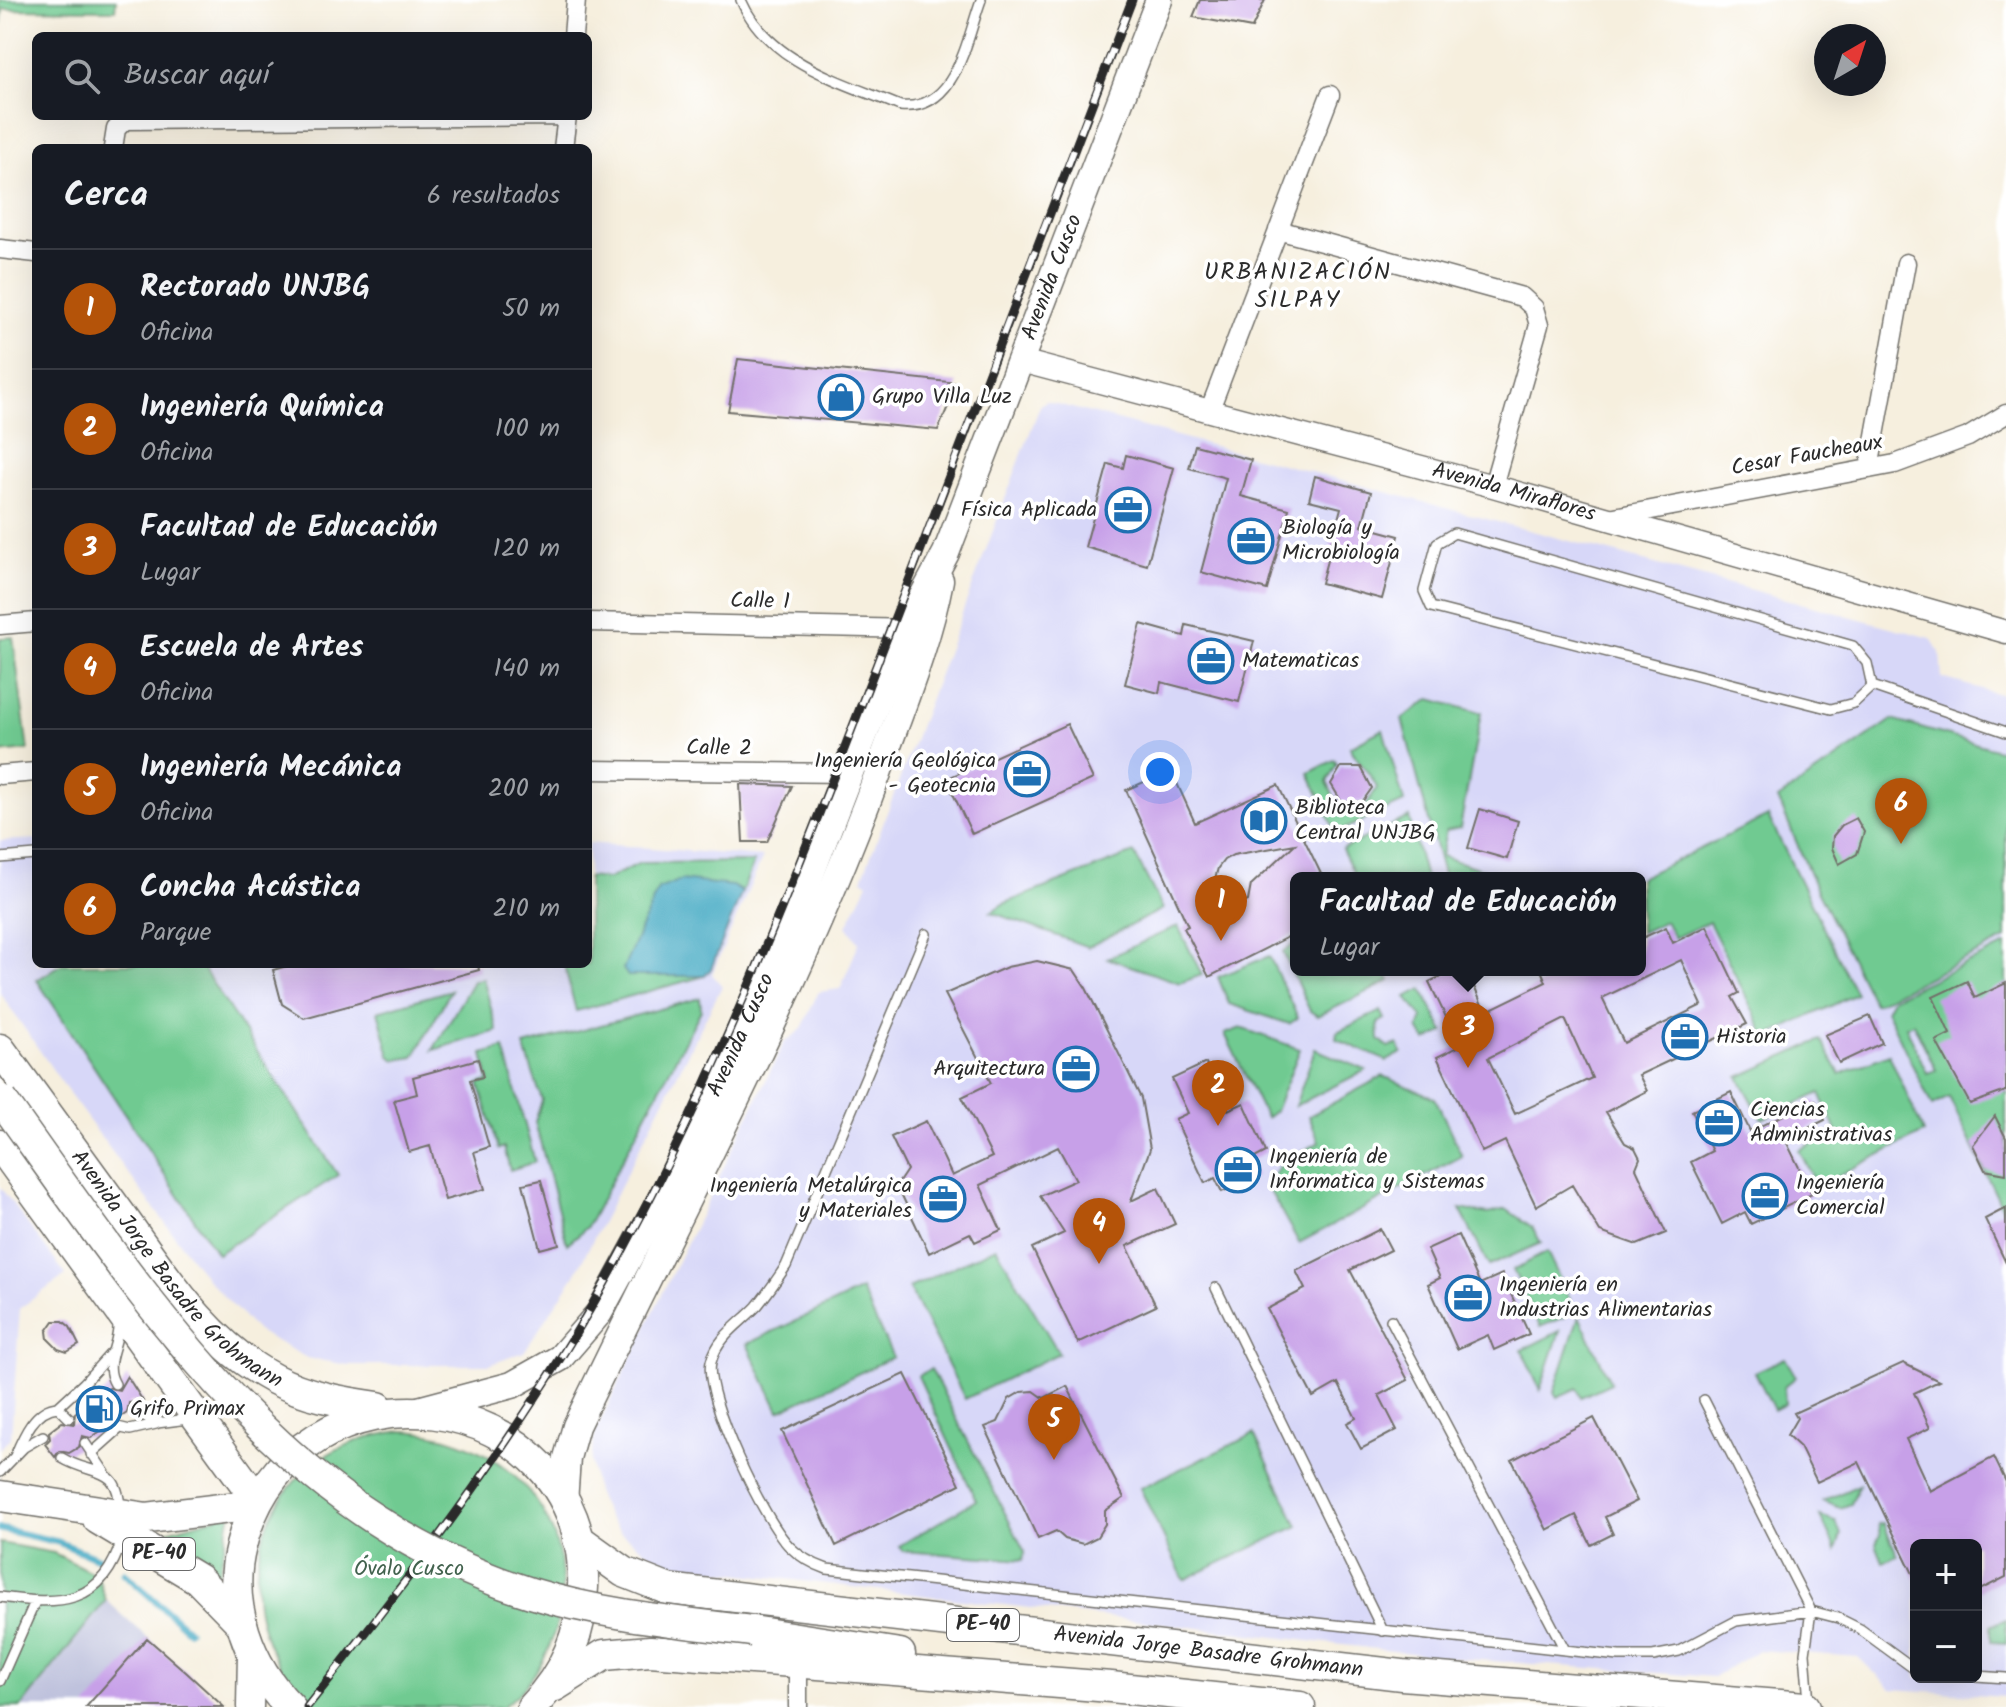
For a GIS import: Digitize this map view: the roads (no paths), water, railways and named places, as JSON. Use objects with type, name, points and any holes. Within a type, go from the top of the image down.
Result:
[{"type":"main road","name":"Avenida Cusco","points":[[411,1410],[512,1385],[560,1358],[599,1313],[679,1166],[797,910],[905,629],[946,553],[1159,0]]},
{"type":"main road","name":"Avenida Cusco","points":[[564,1503],[567,1458],[576,1426],[803,963],[838,881],[931,628],[946,553]]},
{"type":"main road","name":"Avenida Jorge Basadre Grohmann","points":[[0,1049],[173,1287],[209,1330],[236,1354],[275,1380],[345,1404],[411,1410]]},
{"type":"main road","points":[[1,1098],[167,1324],[272,1441],[338,1495],[411,1542],[530,1592],[615,1613],[752,1631],[1111,1687]]},
{"type":"main road","points":[[0,1145],[256,1502]]},
{"type":"main road","points":[[250,1707],[246,1638],[236,1575],[239,1551],[256,1502],[294,1453],[319,1435],[374,1413],[411,1410],[454,1415],[508,1440],[549,1479],[564,1503],[578,1539],[584,1572],[580,1615],[563,1667],[538,1701]]},
{"type":"main road","name":"PE-40","points":[[0,1496],[62,1505],[122,1524],[198,1579],[246,1638]]},
{"type":"main road","name":"PE-40","points":[[122,1524],[256,1502]]},
{"type":"main road","name":"Avenida Jorge Basadre Grohmann","points":[[578,1539],[624,1572],[667,1589],[1402,1675],[1807,1707]]},
{"type":"main road","points":[[752,1631],[1102,1641]]},
{"type":"main road","points":[[246,1638],[264,1676],[290,1707]]},
{"type":"main road","name":"Avenida Jorge Basadre Grohmann","points":[[538,1701],[587,1663],[604,1655],[627,1651],[1111,1687],[1300,1707]]},
{"type":"street","points":[[573,32],[576,0]]},
{"type":"street","points":[[1210,409],[1330,95]]},
{"type":"street","points":[[114,144],[116,129],[125,120]]},
{"type":"street","points":[[564,144],[566,120]]},
{"type":"street","points":[[1278,230],[1522,297],[1534,308],[1539,325],[1493,486]]},
{"type":"street","points":[[0,249],[32,253]]},
{"type":"street","points":[[1869,469],[1906,263]]},
{"type":"street","name":"Avenida Miraflores","points":[[1021,361],[1493,486],[2006,632]]},
{"type":"street","name":"Cesar Faucheaux","points":[[1607,519],[1895,464],[1968,437],[2006,414]]},
{"type":"street","points":[[0,625],[32,622]]},
{"type":"street","name":"Calle 1","points":[[592,622],[931,628]]},
{"type":"street","name":"Calle 2","points":[[592,770],[850,773]]},
{"type":"street","points":[[0,775],[32,772]]},
{"type":"street","points":[[798,1665],[798,1707]]},
{"type":"lane","points":[[741,0],[769,39],[808,68],[900,106],[912,107],[933,101],[948,87],[981,0]]},
{"type":"lane","points":[[1454,533],[1853,646],[1867,663],[1872,686],[1854,703],[1831,709],[1431,607],[1424,591],[1437,543],[1454,533]]},
{"type":"lane","points":[[1872,686],[2006,732]]},
{"type":"lane","points":[[0,858],[32,855]]},
{"type":"lane","points":[[926,934],[797,1243],[773,1286],[719,1343],[711,1364],[713,1393],[723,1422],[761,1504],[788,1546],[808,1562],[827,1569],[1383,1631],[1653,1656],[1679,1651],[1736,1621],[1811,1611],[1838,1618],[1860,1629],[1910,1666]]},
{"type":"lane","points":[[1216,1288],[1383,1631]]},
{"type":"lane","points":[[115,1384],[110,1368],[111,1353],[119,1332],[116,1303]]},
{"type":"lane","points":[[1391,1320],[1565,1650]]},
{"type":"lane","points":[[15,1456],[35,1420],[45,1410],[58,1407],[111,1353]]},
{"type":"lane","points":[[84,1383],[90,1402]]},
{"type":"lane","points":[[1704,1400],[1811,1611],[1805,1653],[1807,1707]]},
{"type":"lane","points":[[58,1407],[69,1418]]},
{"type":"lane","points":[[133,1409],[157,1423]]},
{"type":"lane","points":[[91,1454],[114,1427],[188,1419],[212,1438]]},
{"type":"lane","points":[[0,1472],[15,1456],[43,1436]]},
{"type":"lane","points":[[0,1597],[35,1602],[66,1601],[84,1595],[114,1560],[122,1524],[120,1490],[85,1443]]},
{"type":"lane","points":[[62,1458],[107,1476]]},
{"type":"lane","points":[[0,1681],[35,1602]]},
{"type":"lane","points":[[1982,1676],[2006,1678]]},
{"type":"water","points":[[681,880],[732,886],[742,892],[711,969],[705,976],[628,976],[623,969],[658,889]]},
{"type":"waterway","points":[[0,1529],[58,1542],[100,1559]]},
{"type":"waterway","points":[[124,1573],[188,1630]]},
{"type":"railway","points":[[307,1707],[419,1562],[525,1413],[590,1309],[676,1146],[752,978],[822,807],[1132,0]]},
{"type":"place","name":"Grupo Villa Luz","points":[[841,397]]},
{"type":"place","name":"Física Aplicada","points":[[1128,510]]},
{"type":"place","name":"Biología y Microbiología","points":[[1251,541]]},
{"type":"place","name":"Matematicas","points":[[1211,661]]},
{"type":"place","name":"Ingeniería Geológica - Geotecnia","points":[[1027,774]]},
{"type":"place","name":"Biblioteca Central UNJBG","points":[[1264,821]]},
{"type":"place","name":"Concha Acústica","points":[[1901,844]]},
{"type":"place","name":"Rectorado UNJBG","points":[[1221,941]]},
{"type":"place","name":"Historia","points":[[1685,1037]]},
{"type":"place","name":"Facultad de Educación","points":[[1468,1068]]},
{"type":"place","name":"Arquitectura","points":[[1076,1069]]},
{"type":"place","name":"Ciencias Administrativas","points":[[1719,1123]]},
{"type":"place","name":"Ingeniería Química","points":[[1218,1126]]},
{"type":"place","name":"Ingeniería de Informatica y Sistemas","points":[[1238,1170]]},
{"type":"place","name":"Ingeniería Comercial","points":[[1765,1196]]},
{"type":"place","name":"Ingeniería Metalúrgica y Materiales","points":[[943,1199]]},
{"type":"place","name":"Escuela de Artes","points":[[1099,1264]]},
{"type":"place","name":"Ingeniería en Industrias Alimentarias","points":[[1468,1298]]},
{"type":"place","name":"Grifo Primax","points":[[99,1409]]},
{"type":"place","name":"Ingeniería Mecánica","points":[[1054,1460]]},
{"type":"district","name":"URBANIZACIÓN SILPAY","points":[[1298,286]]},
{"type":"park label","name":"Óvalo Cusco","points":[[409,1569]]}]
